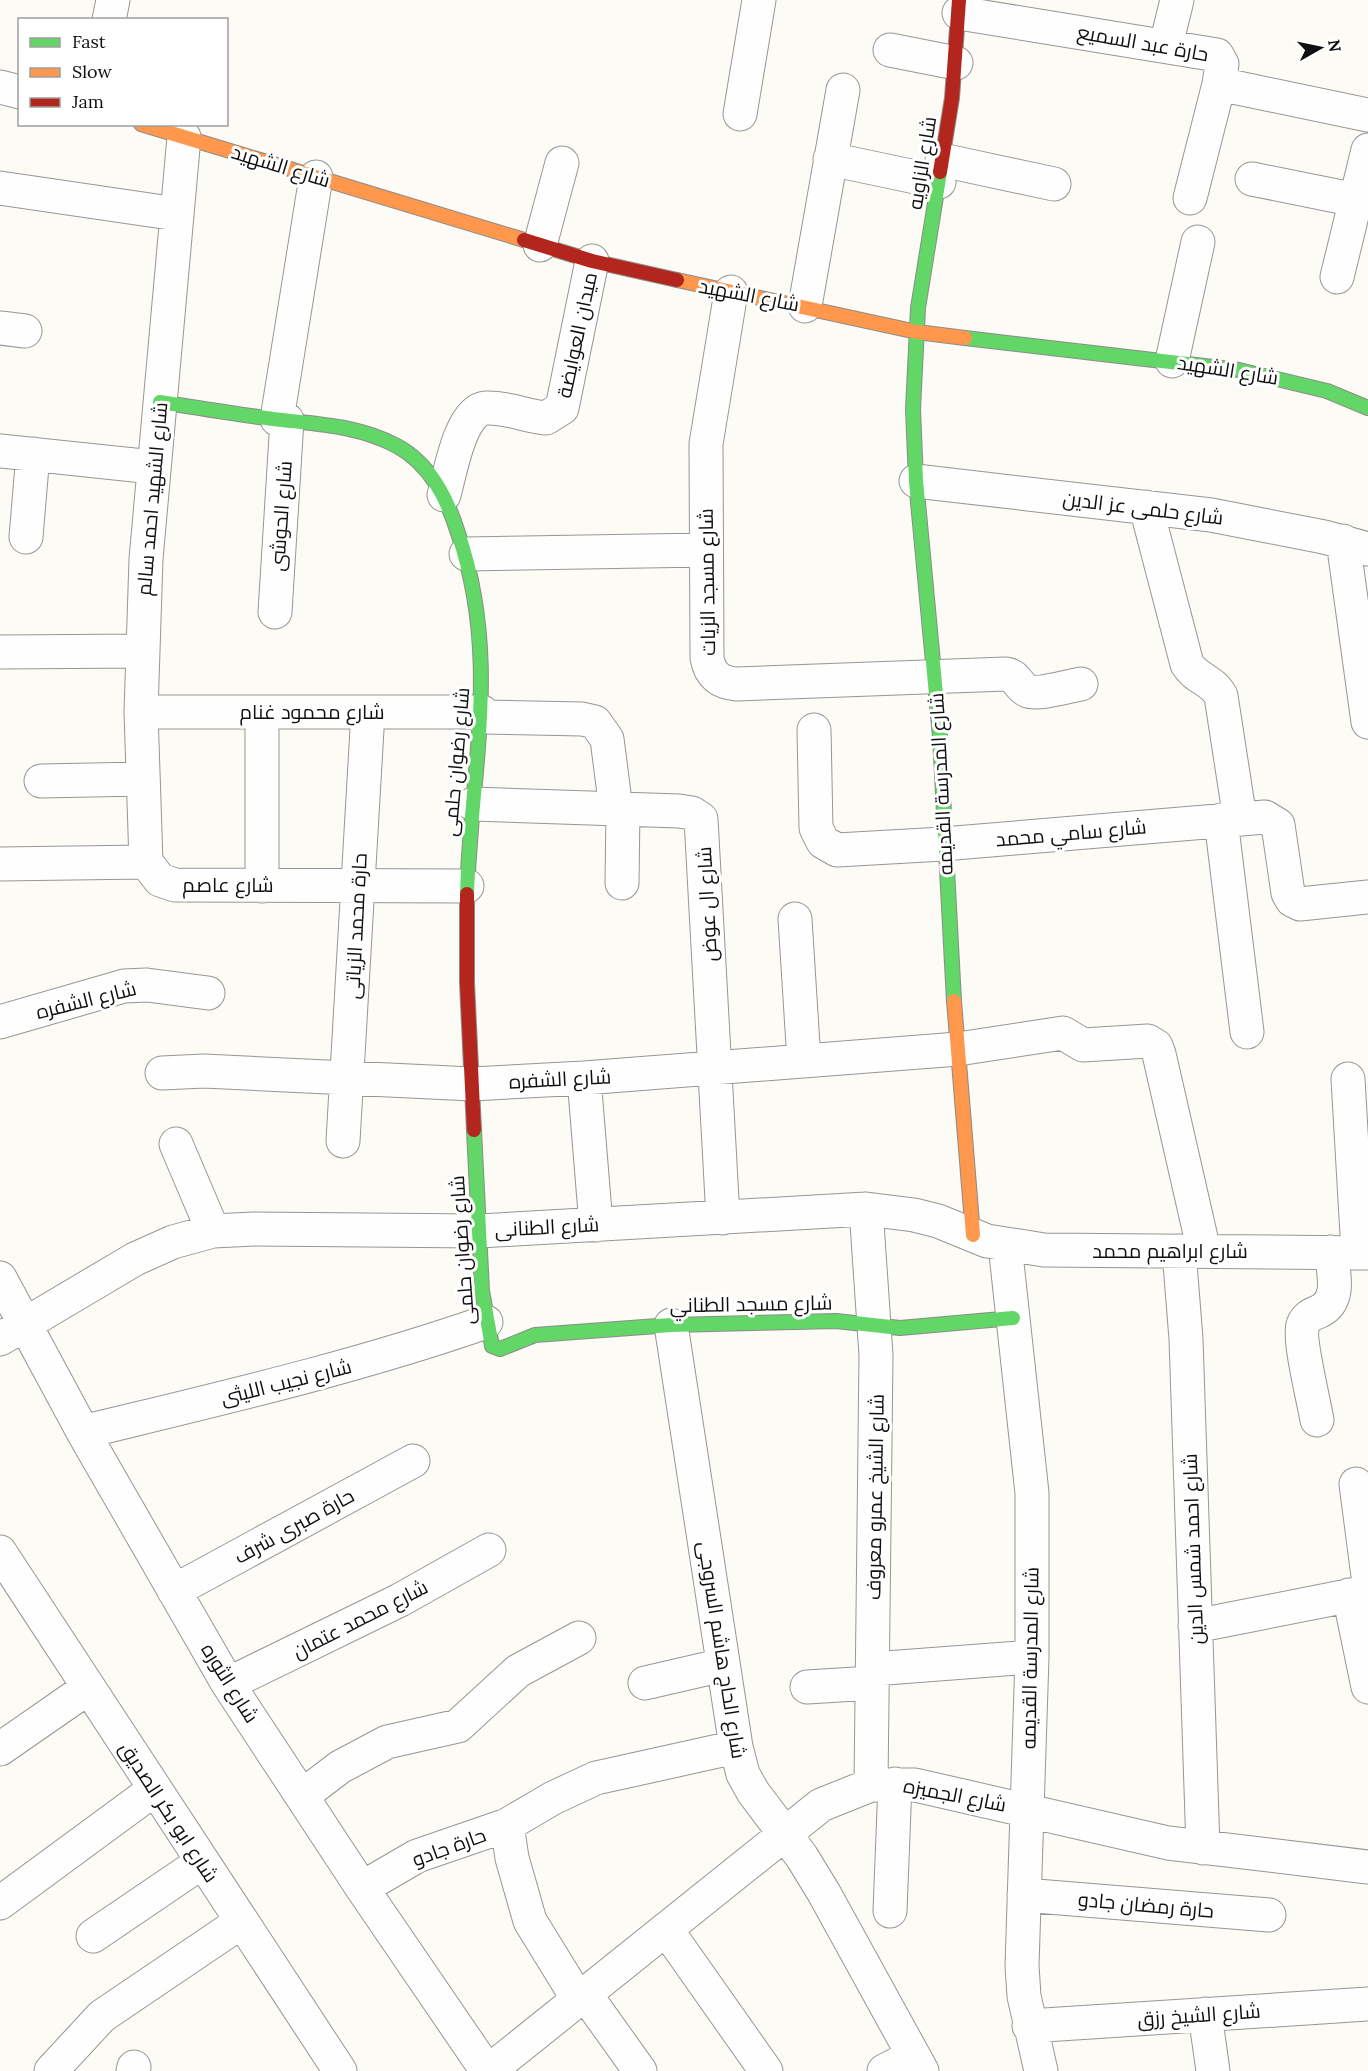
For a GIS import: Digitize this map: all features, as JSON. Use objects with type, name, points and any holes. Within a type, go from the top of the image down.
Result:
[{"type":"street","points":[[109,18],[113,0]]},
{"type":"street","points":[[740,114],[759,0]]},
{"type":"street","points":[[1166,45],[1177,0]]},
{"type":"street","name":"حارة عبد السميع","points":[[959,6],[1217,55],[1222,64],[1219,84],[1190,198]]},
{"type":"street","name":"شارع الزاويه","points":[[917,332],[956,63],[959,6]]},
{"type":"street","points":[[890,50],[956,63]]},
{"type":"street","points":[[1219,84],[1368,115]]},
{"type":"street","points":[[0,87],[18,92]]},
{"type":"street","points":[[805,306],[843,90]]},
{"type":"street","name":"شارع الشهيد","points":[[148,126],[592,261],[917,332],[1239,370],[1290,380],[1368,408]]},
{"type":"street","name":"شارع الشهيد احمد سالم","points":[[146,862],[142,780],[141,651],[153,467],[184,137]]},
{"type":"street","points":[[1337,277],[1368,150]]},
{"type":"street","points":[[830,159],[1054,184]]},
{"type":"street","points":[[540,245],[562,163]]},
{"type":"street","name":"شارع الحوشى","points":[[275,612],[282,420],[316,177]]},
{"type":"street","points":[[1252,179],[1356,200]]},
{"type":"street","points":[[0,188],[177,214]]},
{"type":"street","points":[[1172,361],[1198,242]]},
{"type":"street","name":"ميدان العوايضة","points":[[444,495],[465,425],[473,413],[488,408],[546,418],[562,408],[592,261]]},
{"type":"street","name":"شارع مسجد الزيات","points":[[731,292],[707,427],[705,463],[707,658],[713,675],[720,680],[737,684],[1006,674],[1016,678],[1024,689],[1034,692],[1081,684]]},
{"type":"street","name":"شارع المدرسة القديمه","points":[[917,332],[913,409],[916,481],[936,676],[943,844],[973,1235]]},
{"type":"street","name":"شارع رضوان حلمى","points":[[160,402],[340,428],[391,443],[412,456],[429,473],[444,495],[466,554],[474,582],[482,642],[482,714],[467,886],[472,1084],[479,1231],[489,1334]]},
{"type":"street","points":[[0,451],[153,467]]},
{"type":"street","points":[[26,537],[33,454]]},
{"type":"street","name":"شارع حلمى عز الدين","points":[[916,481],[1210,515],[1356,545]]},
{"type":"street","points":[[1146,507],[1187,664],[1198,677],[1212,683],[1221,696],[1247,1032]]},
{"type":"street","points":[[1356,545],[1368,722]]},
{"type":"street","points":[[466,554],[706,550]]},
{"type":"street","points":[[0,652],[141,651]]},
{"type":"street","name":"شارع محمود غنام","points":[[141,712],[368,712],[582,719],[595,722],[605,732],[620,809]]},
{"type":"street","points":[[262,712],[262,886]]},
{"type":"street","name":"حارة محمد الزياتى","points":[[343,1141],[368,712]]},
{"type":"street","name":"شارع سامي محمد","points":[[814,730],[816,828],[823,842],[837,850],[943,844],[1265,817],[1278,825],[1288,893],[1293,900],[1300,904],[1368,897]]},
{"type":"street","points":[[41,781],[142,780]]},
{"type":"street","name":"شارع ال عوض","points":[[473,804],[679,811],[692,813],[701,819],[723,1218]]},
{"type":"street","points":[[620,809],[622,883]]},
{"type":"street","points":[[0,864],[146,862]]},
{"type":"street","name":"شارع عاصم","points":[[146,862],[167,884],[467,886]]},
{"type":"street","points":[[795,919],[804,1061]]},
{"type":"street","name":"شارع الشفره","points":[[0,1022],[124,986],[147,985],[208,993]]},
{"type":"street","name":"شارع احمد شمس الدين","points":[[958,1049],[1063,1033],[1083,1045],[1145,1040],[1156,1046],[1191,1251],[1186,1339],[1203,1848]]},
{"type":"street","name":"شارع الشفره","points":[[162,1073],[204,1071],[472,1084],[584,1078],[958,1049]]},
{"type":"street","points":[[584,1078],[596,1224]]},
{"type":"street","points":[[1317,1420],[1301,1332],[1309,1317],[1327,1307],[1332,1301],[1334,1286],[1352,1252],[1348,1079]]},
{"type":"street","points":[[176,1144],[213,1231]]},
{"type":"street","name":"شارع الطنانى","points":[[12,1332],[135,1259],[173,1242],[213,1231],[254,1229],[479,1231],[866,1209],[886,1210],[922,1217],[973,1235]]},
{"type":"street","name":"شارع الشيخ عمرو معروف","points":[[866,1209],[874,1327],[876,1427],[872,1676],[883,1785],[890,1911]]},
{"type":"street","name":"شارع ابراهيم محمد","points":[[973,1235],[1005,1245],[1044,1250],[1352,1252]]},
{"type":"street","name":"شارع المدرسة القديمه","points":[[1005,1245],[1032,1493],[1032,1657],[1022,1966],[1029,2026],[1041,2071]]},
{"type":"street","name":"شارع الثوره","points":[[0,1278],[12,1332],[82,1432],[228,1684],[362,1888],[488,2071]]},
{"type":"street","name":"شارع مسجد الطناني","points":[[489,1334],[500,1349],[535,1335],[671,1325],[836,1321],[874,1327],[930,1327],[1013,1318]]},
{"type":"street","name":"شارع الحاج هاشم السروجى","points":[[671,1325],[736,1748],[743,1774],[753,1792],[824,1893],[918,2064]]},
{"type":"street","name":"شارع نجيب الليثى","points":[[82,1432],[294,1381],[397,1353],[489,1334]]},
{"type":"street","name":"حارة صبرى شرف","points":[[174,1591],[413,1461]]},
{"type":"street","points":[[1356,1484],[1368,1687]]},
{"type":"street","name":"شارع محمد عتمان","points":[[228,1684],[400,1600],[489,1550]]},
{"type":"street","name":"شارع ابو بكر الصديق","points":[[0,1552],[340,2071]]},
{"type":"street","points":[[1196,1626],[1362,1588]]},
{"type":"street","points":[[302,1796],[340,1767],[387,1742],[458,1726],[518,1671],[579,1638]]},
{"type":"street","points":[[807,1687],[872,1676],[1032,1657]]},
{"type":"street","points":[[645,1683],[723,1665]]},
{"type":"street","points":[[0,1749],[88,1688]]},
{"type":"street","name":"حارة جادو","points":[[362,1888],[417,1856],[507,1825],[553,1798],[596,1778],[736,1748]]},
{"type":"street","name":"شارع الجميزه","points":[[488,2071],[821,1805],[883,1785],[915,1785],[1168,1843],[1368,1867]]},
{"type":"street","points":[[0,1903],[155,1789]]},
{"type":"street","points":[[507,1825],[515,1869],[530,1921],[581,1997],[640,2071]]},
{"type":"street","points":[[93,1936],[202,1862]]},
{"type":"street","name":"حارة رمضان جادو","points":[[1024,1895],[1269,1915]]},
{"type":"street","points":[[51,2071],[112,2009],[241,1922]]},
{"type":"street","points":[[666,1929],[766,2071]]},
{"type":"street","name":"شارع الشيخ رزق","points":[[1029,2026],[1368,2004]]},
{"type":"street","points":[[1205,2014],[1213,2071]]},
{"type":"street","points":[[884,2071],[918,2064]]},
{"type":"traffic: fast","points":[[940,172],[918,308],[913,409],[916,481],[940,737],[954,1001]]},
{"type":"traffic: fast","points":[[965,338],[1239,370],[1327,391],[1368,408]]},
{"type":"traffic: fast","points":[[160,402],[336,426],[367,434],[409,453],[436,483],[458,533],[471,579],[478,625],[481,669],[480,713],[467,894]]},
{"type":"traffic: fast","points":[[474,1130],[482,1291],[492,1346],[500,1349],[535,1335],[671,1325],[836,1321],[900,1328],[1013,1318]]},
{"type":"traffic: slow","points":[[148,126],[524,240]]},
{"type":"traffic: slow","points":[[677,280],[917,332],[965,338]]},
{"type":"traffic: slow","points":[[954,1001],[973,1235]]},
{"type":"traffic: jam","points":[[940,172],[952,98],[959,0]]},
{"type":"traffic: jam","points":[[524,240],[592,261],[677,280]]},
{"type":"traffic: jam","points":[[467,894],[467,983],[474,1130]]}]
